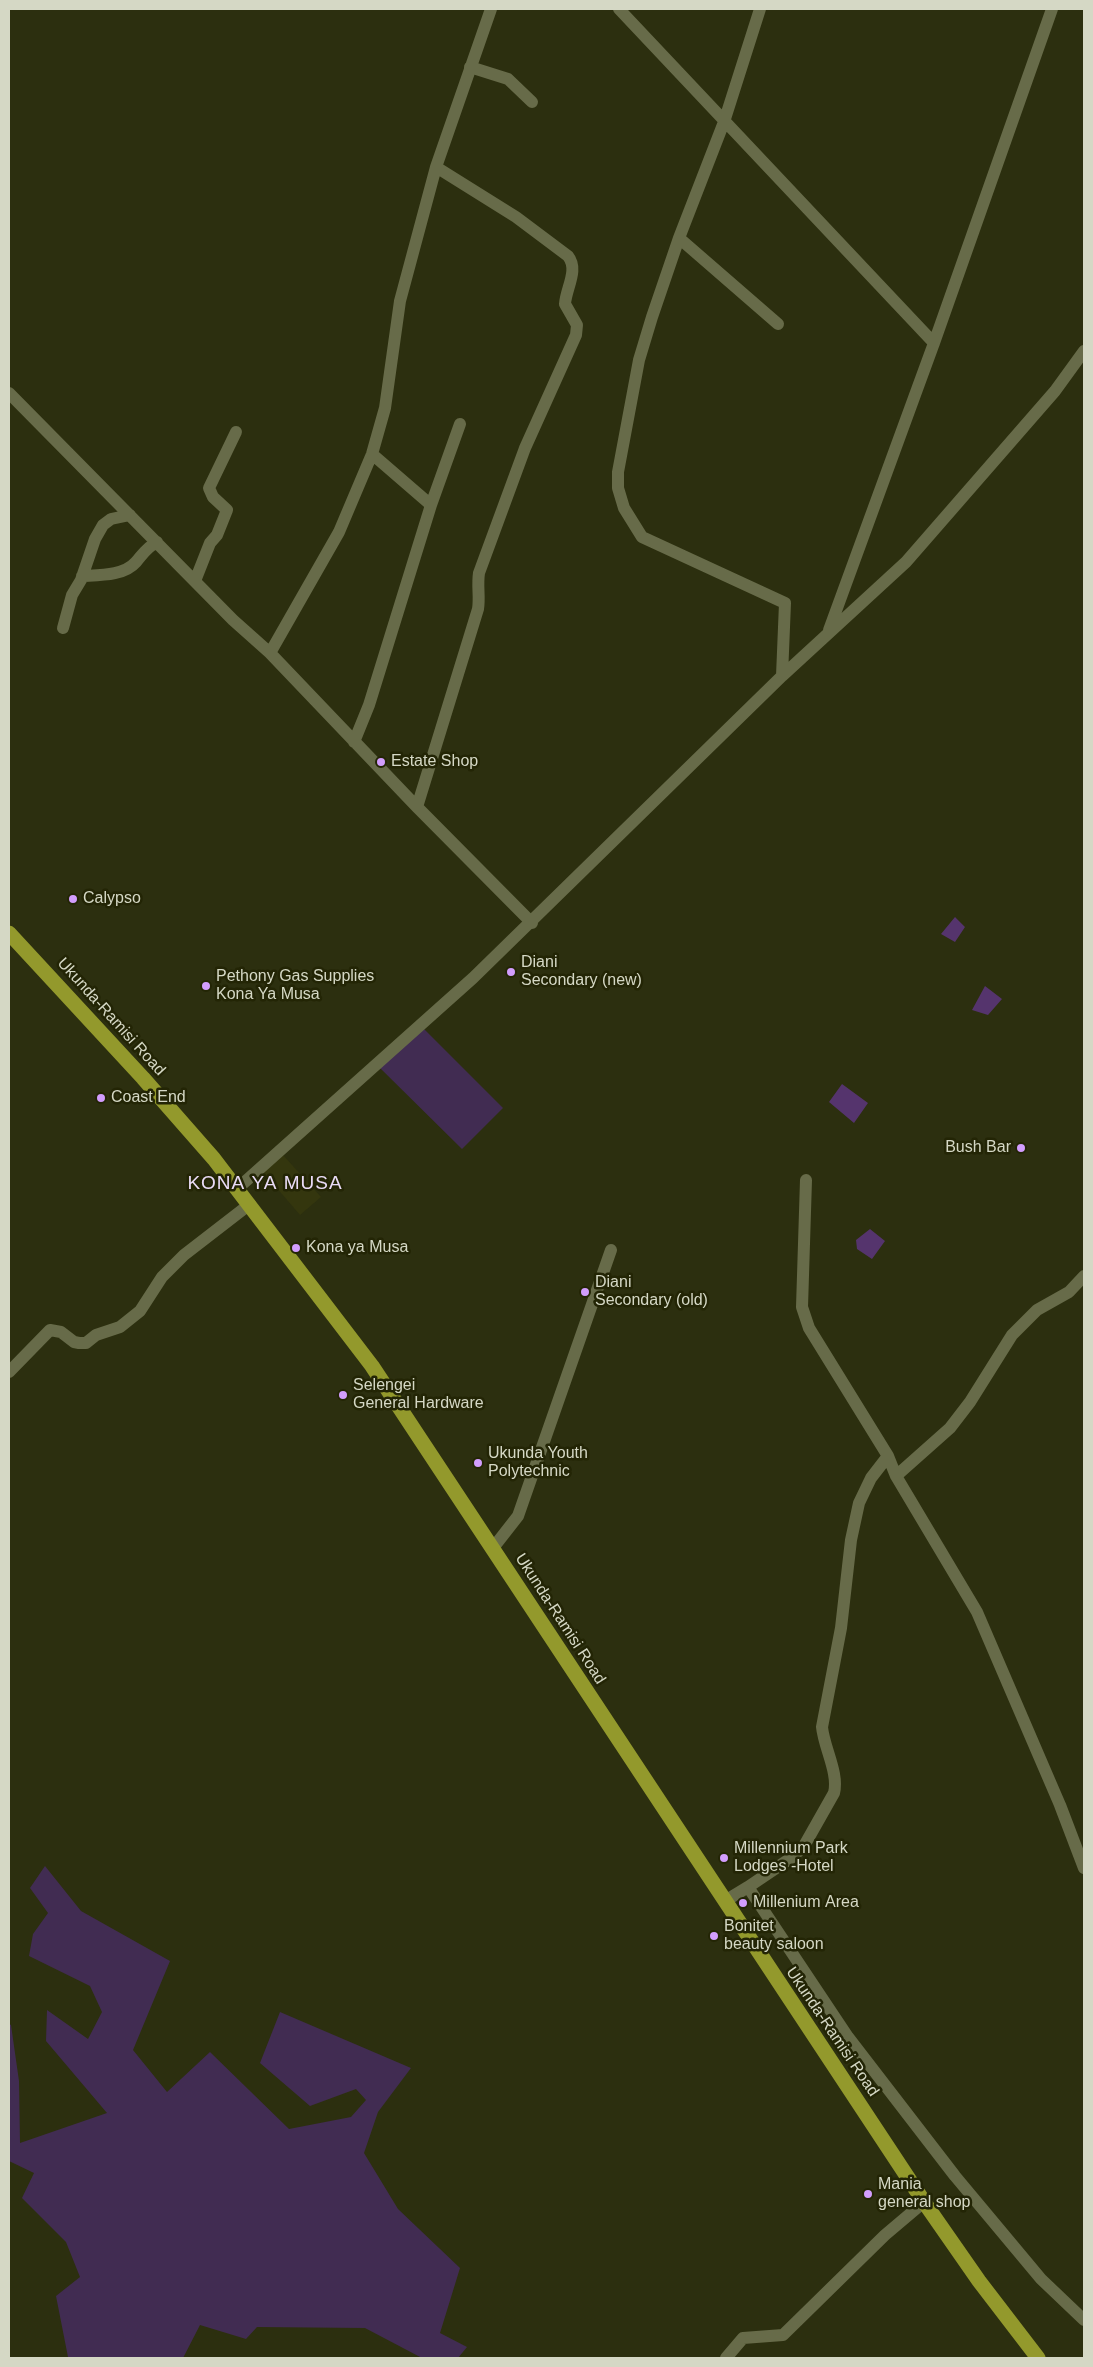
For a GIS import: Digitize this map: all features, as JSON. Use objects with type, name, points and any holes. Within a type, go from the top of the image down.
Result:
[{"type":"highway","name":"Ukunda-Ramisi Road","points":[[10,939],[143,1078],[238,1188],[372,1366],[924,2202],[979,2281],[1038,2358]]},
{"type":"street","points":[[270,653],[339,532],[372,454],[385,408],[400,301],[436,167],[491,9]]},
{"type":"street","points":[[619,9],[934,343]]},
{"type":"street","points":[[760,9],[724,122],[679,238],[639,360],[618,472],[618,488],[624,508],[642,537],[785,603],[782,676]]},
{"type":"street","points":[[828,633],[934,343],[1052,9]]},
{"type":"street","points":[[470,67],[508,79],[532,102]]},
{"type":"street","points":[[417,807],[478,610],[480,598],[477,583],[479,573],[525,448],[576,335],[577,325],[565,304],[574,270],[573,263],[568,256],[516,217],[436,167]]},
{"type":"street","points":[[679,238],[778,324]]},
{"type":"street","points":[[238,1188],[532,922],[647,806],[782,676],[906,562],[1079,365],[1084,351]]},
{"type":"street","points":[[9,393],[195,581],[270,653],[417,807],[532,922]]},
{"type":"street","points":[[354,742],[369,705],[431,505],[460,424]]},
{"type":"street","points":[[195,581],[210,542],[217,535],[227,510],[213,497],[209,488],[236,432]]},
{"type":"street","points":[[372,454],[431,505]]},
{"type":"street","points":[[62,628],[72,595],[82,576],[95,539],[103,524],[111,519],[130,515]]},
{"type":"street","points":[[82,576],[120,571],[128,568],[136,563],[148,547],[156,542]]},
{"type":"street","points":[[806,1180],[802,1307],[809,1328],[888,1456],[896,1476],[977,1612],[1060,1805],[1084,1868]]},
{"type":"street","points":[[9,1372],[50,1330],[61,1332],[74,1342],[79,1343],[86,1342],[96,1335],[120,1327],[140,1312],[162,1277],[179,1260],[250,1204]]},
{"type":"street","points":[[493,1548],[518,1516],[611,1250]]},
{"type":"street","points":[[896,1476],[950,1428],[970,1402],[1012,1335],[1037,1310],[1069,1292],[1084,1276]]},
{"type":"street","points":[[725,1901],[791,1858],[804,1846],[834,1793],[836,1785],[823,1740],[822,1727],[841,1628],[851,1540],[859,1503],[871,1478],[888,1456]]},
{"type":"street","points":[[748,1887],[848,2037],[955,2176],[1041,2279],[1084,2320]]},
{"type":"street","points":[[726,2358],[743,2338],[783,2336],[885,2235],[924,2202]]},
{"type":"shaded area","points":[[955,917],[965,927],[955,942],[941,934]]},
{"type":"shaded area","points":[[985,986],[1002,999],[988,1015],[972,1010]]},
{"type":"shaded area","points":[[421,1026],[503,1108],[462,1149],[380,1068]]},
{"type":"shaded area","points":[[842,1084],[868,1103],[854,1123],[829,1102]]},
{"type":"shaded area","points":[[283,1155],[321,1197],[300,1215],[263,1172]]},
{"type":"shaded area","points":[[870,1229],[885,1241],[872,1259],[857,1249],[856,1240]]},
{"type":"shaded area","points":[[45,1866],[81,1911],[170,1961],[133,2050],[167,2092],[210,2052],[289,2129],[351,2117],[366,2100],[356,2089],[310,2106],[260,2063],[280,2012],[411,2068],[378,2112],[364,2153],[398,2209],[460,2268],[440,2333],[467,2347],[458,2358],[422,2358],[365,2328],[257,2327],[246,2339],[200,2325],[183,2358],[68,2357],[56,2296],[80,2277],[66,2242],[22,2198],[34,2173],[9,2161],[9,2024],[11,2025],[19,2081],[20,2143],[107,2113],[46,2041],[47,2010],[88,2039],[102,2012],[90,1986],[29,1956],[33,1934],[48,1913],[30,1888]]},
{"type":"place","name":"Estate Shop","points":[[381,762]]},
{"type":"place","name":"Calypso","points":[[73,899]]},
{"type":"place","name":"Diani Secondary (new)","points":[[511,972]]},
{"type":"place","name":"Pethony Gas Supplies Kona Ya Musa","points":[[206,986]]},
{"type":"place","name":"Coast End","points":[[101,1098]]},
{"type":"place","name":"Bush Bar","points":[[1021,1148]]},
{"type":"place","name":"Kona ya Musa","points":[[296,1248]]},
{"type":"place","name":"Diani Secondary (old)","points":[[585,1292]]},
{"type":"place","name":"Selengei General Hardware","points":[[343,1395]]},
{"type":"place","name":"Ukunda Youth Polytechnic","points":[[478,1463]]},
{"type":"place","name":"Millennium Park Lodges -Hotel","points":[[724,1858]]},
{"type":"place","name":"Millenium Area","points":[[743,1903]]},
{"type":"place","name":"Bonitet beauty saloon","points":[[714,1936]]},
{"type":"place","name":"Mania general shop","points":[[868,2194]]},
{"type":"district","name":"KONA YA MUSA","points":[[265,1184]]}]
